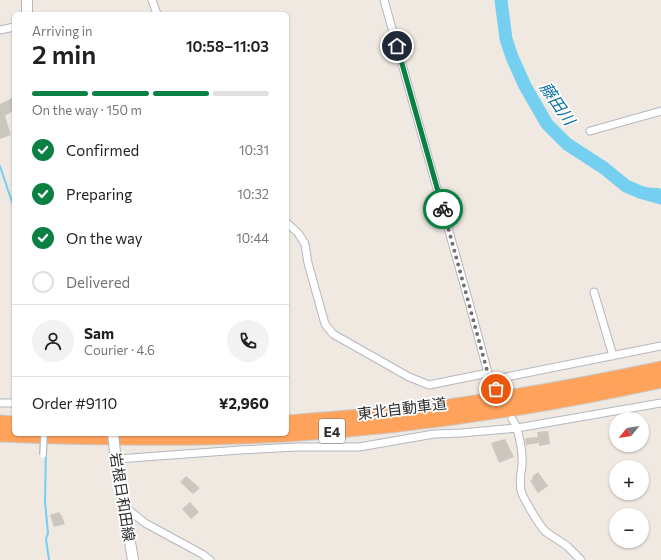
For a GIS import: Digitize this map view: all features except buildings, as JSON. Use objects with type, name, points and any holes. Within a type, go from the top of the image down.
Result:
[{"type":"highway","name":"東北自動車道","points":[[289,422],[407,411],[470,403],[566,387],[661,368]]},
{"type":"highway","name":"東北自動車道","points":[[289,435],[416,423],[531,406],[606,393],[661,381]]},
{"type":"highway","points":[[0,422],[12,423]]},
{"type":"highway","name":"東北自動車道","points":[[0,435],[12,435]]},
{"type":"highway","name":"東北自動車道","points":[[40,436],[158,439],[255,436]]},
{"type":"main road","points":[[27,0],[27,12]]},
{"type":"main road","name":"岩根日和田線","points":[[113,436],[133,560]]},
{"type":"street","points":[[152,0],[156,12]]},
{"type":"street","points":[[384,0],[490,377],[496,389]]},
{"type":"street","points":[[0,30],[12,27]]},
{"type":"street","points":[[590,131],[661,111]]},
{"type":"street","points":[[289,225],[305,244],[308,263],[325,324],[333,334],[409,377],[429,385],[490,377],[613,356],[661,346]]},
{"type":"street","points":[[594,292],[613,356]]},
{"type":"street","points":[[116,455],[298,447],[359,447],[434,434],[517,428],[661,402]]},
{"type":"street","points":[[0,403],[12,404]]},
{"type":"street","points":[[512,418],[517,428],[522,466],[519,479],[525,500],[541,526],[568,547],[581,560]]},
{"type":"street","points":[[43,455],[44,436]]},
{"type":"street","points":[[125,507],[145,523],[202,554],[210,560]]},
{"type":"water","points":[[627,187],[661,189],[661,204]]},
{"type":"waterway","name":"藤田川","points":[[501,0],[506,39],[512,57],[525,86],[547,124],[567,144],[604,168],[626,186],[661,198]]},
{"type":"waterway","points":[[0,166],[12,202]]},
{"type":"waterway","points":[[46,448],[45,502],[48,533],[46,539],[49,560]]},
{"type":"way so far","points":[[443,209],[488,374],[496,389]]},
{"type":"route","points":[[397,46],[443,209]]}]
